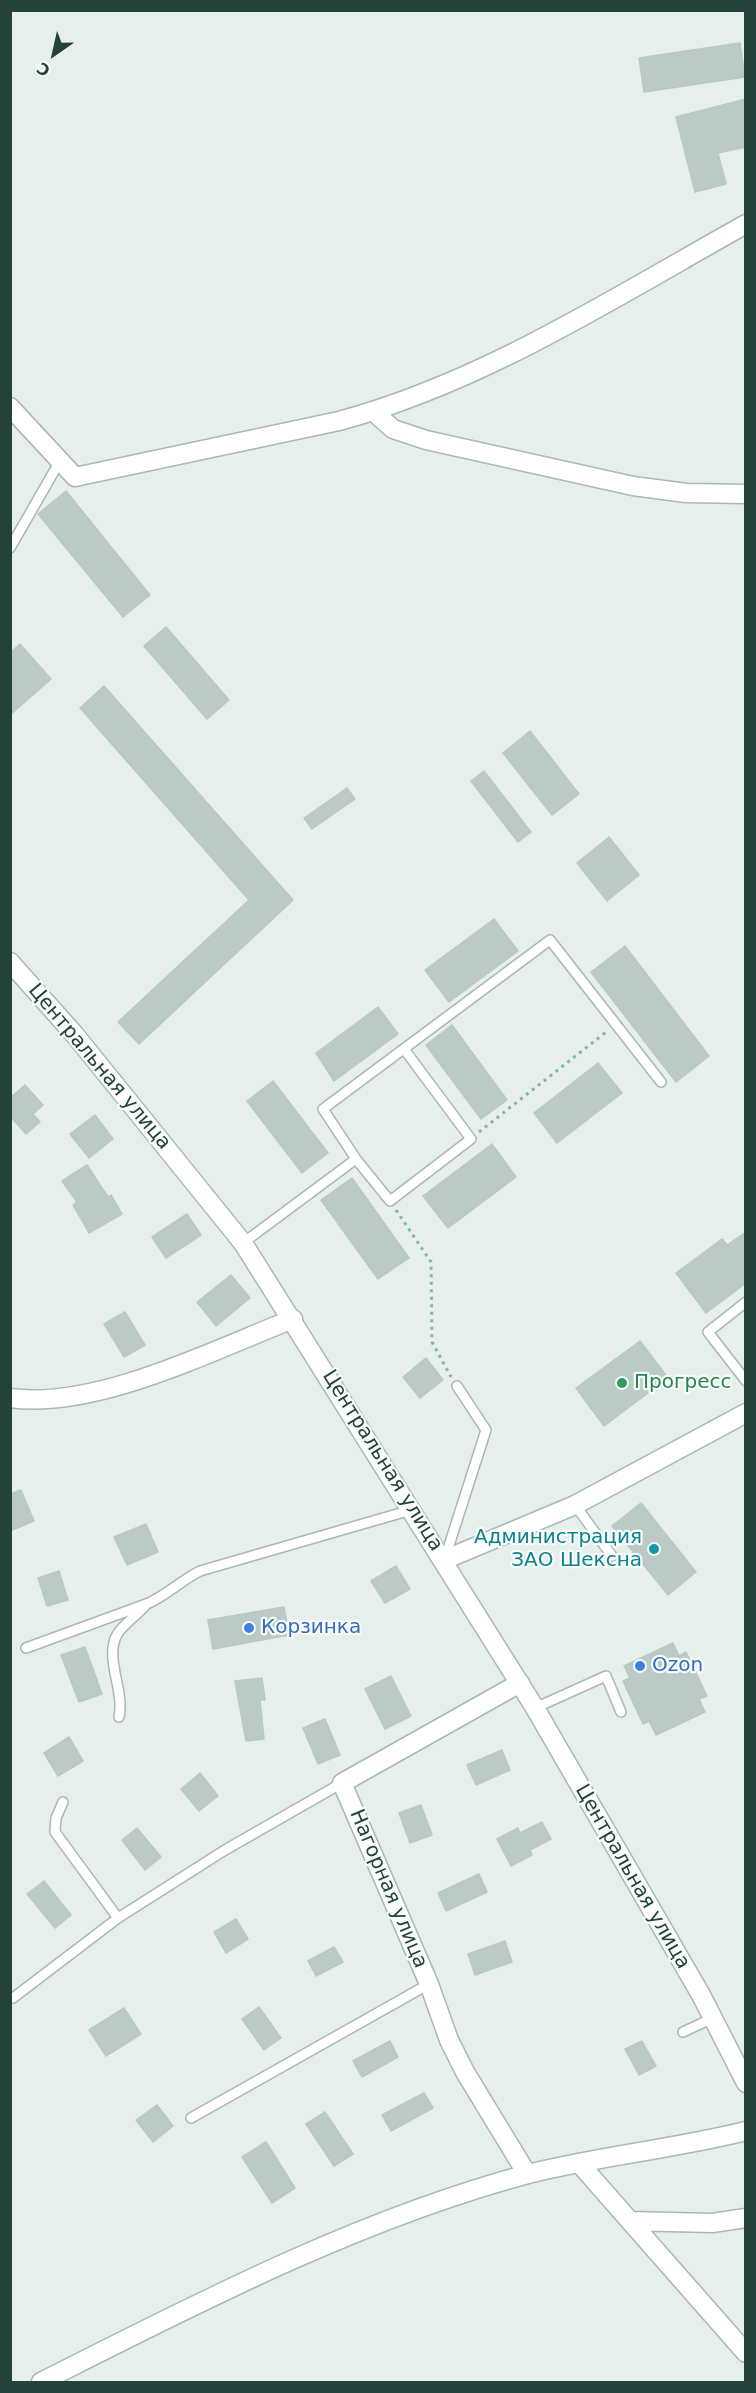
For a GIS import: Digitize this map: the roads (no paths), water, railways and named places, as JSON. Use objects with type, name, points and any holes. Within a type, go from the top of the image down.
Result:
[{"type":"street","points":[[10,407],[75,477],[374,412],[466,376],[746,224]]},
{"type":"street","points":[[374,412],[393,429],[426,440],[633,486],[686,493],[746,494]]},
{"type":"street","name":"Центральная улица","points":[[10,962],[75,1035],[243,1243],[293,1319],[535,1708],[701,1995],[746,2083]]},
{"type":"street","points":[[10,1398],[62,1398],[118,1387],[293,1319]]},
{"type":"street","points":[[444,1560],[575,1505],[746,1413]]},
{"type":"street","points":[[342,1783],[520,1683]]},
{"type":"street","name":"Нагорная улица","points":[[342,1783],[465,2072],[528,2174]]},
{"type":"street","points":[[41,2382],[258,2277],[388,2218],[528,2174],[579,2163],[696,2144],[746,2132]]},
{"type":"street","points":[[579,2163],[746,2353]]},
{"type":"street","points":[[630,2221],[712,2223],[746,2218]]},
{"type":"lane","points":[[10,548],[60,461]]},
{"type":"lane","points":[[404,1049],[471,1139],[390,1201],[356,1159],[323,1109],[550,940],[661,1082]]},
{"type":"lane","points":[[243,1243],[356,1159]]},
{"type":"lane","points":[[746,1302],[708,1332],[746,1381]]},
{"type":"lane","points":[[444,1560],[486,1430],[457,1386]]},
{"type":"lane","points":[[575,1505],[612,1556]]},
{"type":"lane","points":[[26,1648],[149,1603],[168,1594],[200,1571],[411,1510]]},
{"type":"lane","points":[[119,1717],[122,1702],[114,1670],[112,1649],[118,1634],[149,1603]]},
{"type":"lane","points":[[535,1708],[606,1676],[621,1712]]},
{"type":"lane","points":[[13,1998],[118,1918],[225,1850],[342,1783]]},
{"type":"lane","points":[[63,1802],[56,1818],[55,1832],[118,1918]]},
{"type":"lane","points":[[191,2118],[429,1984]]},
{"type":"lane","points":[[683,2032],[713,2018]]},
{"type":"place","name":"Прогресс","points":[[622,1383]]},
{"type":"place","name":"Администрация ЗАО Шексна","points":[[654,1549]]},
{"type":"place","name":"Корзинка","points":[[249,1628]]},
{"type":"place","name":"Ozon","points":[[640,1666]]}]
